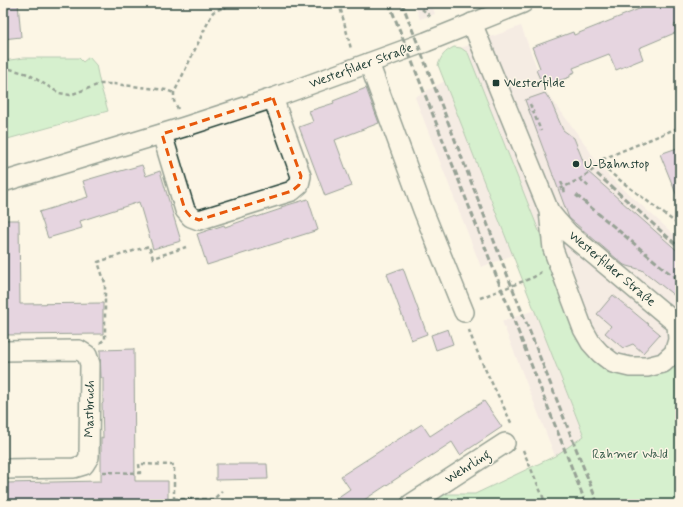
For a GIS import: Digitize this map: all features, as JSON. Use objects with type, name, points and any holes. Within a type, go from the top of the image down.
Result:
[{"type":"street","name":"Westerfilder Straße","points":[[3,182],[162,134],[273,98],[436,38],[472,23],[500,7],[523,3]]},
{"type":"street","name":"Westerfilder Straße","points":[[472,23],[546,204],[558,222],[568,233],[677,324],[678,340],[674,354],[663,363],[647,367],[630,367],[613,362],[600,353],[591,343],[583,329],[553,249],[546,204]]},
{"type":"street","points":[[369,63],[423,210],[464,312]]},
{"type":"street","points":[[162,134],[185,210],[190,217],[199,220],[292,191],[299,186],[301,176],[273,98]]},
{"type":"street","points":[[3,351],[79,350],[87,355]]},
{"type":"street","name":"Mastbruch","points":[[84,465],[89,457],[90,364],[87,355]]},
{"type":"street","name":"Wehrling","points":[[411,504],[513,440]]},
{"type":"street","points":[[3,469],[74,468],[84,465]]},
{"type":"path","points":[[184,127],[174,101],[174,93],[213,12],[238,3]]},
{"type":"path","points":[[339,3],[348,37]]},
{"type":"path","points":[[422,9],[435,20]]},
{"type":"path","points":[[3,67],[28,74],[59,93],[70,95],[100,84],[114,84],[166,90],[174,93]]},
{"type":"path","points":[[530,104],[541,131]]},
{"type":"path","points":[[546,204],[600,165],[601,160],[680,127]]},
{"type":"path","points":[[600,165],[680,226]]},
{"type":"path","points":[[580,179],[589,187]]},
{"type":"path","points":[[87,355],[105,339],[105,283],[98,262],[149,246],[153,258],[186,248]]},
{"type":"path","points":[[492,294],[534,277]]},
{"type":"path","points":[[464,312],[472,339],[502,404],[513,440],[546,504]]},
{"type":"path","points":[[84,465],[91,472],[140,473],[140,464],[174,465],[174,504]]},
{"type":"path","points":[[174,499],[214,499],[222,491]]},
{"type":"highlighted area","points":[[273,98],[301,176],[299,185],[292,191],[199,220],[191,217],[185,210],[162,134]]},
{"type":"shaded area","points":[[414,3],[431,3],[435,14],[420,19]]},
{"type":"shaded area","points":[[521,26],[545,90],[587,147],[600,168],[680,240],[680,358],[654,372],[599,366],[584,344],[468,54],[461,48]]},
{"type":"shaded area","points":[[445,81],[513,255],[481,267],[415,97]]},
{"type":"shaded area","points":[[535,310],[584,436],[574,504],[502,321]]},
{"type":"green space","name":"Rahmer Wald","points":[[454,47],[461,48],[468,53],[584,344],[599,366],[654,372],[680,358],[680,504],[428,504],[444,494],[475,494],[555,456],[584,436],[438,65],[444,54]]},
{"type":"green space","points":[[89,57],[96,65],[108,111],[4,140],[3,61],[24,58],[79,58],[83,62]]},
{"type":"building","points":[[3,3],[18,3],[21,37],[3,39]]},
{"type":"building","points":[[654,3],[680,3],[680,23],[674,25],[677,32],[639,48],[643,59],[616,70],[609,54],[573,68],[575,72],[570,74],[570,77],[543,86],[536,70],[540,68],[532,47],[573,32],[574,35]]},
{"type":"building","points":[[366,88],[379,123],[335,140],[352,186],[325,196],[299,127],[313,122],[309,111],[334,103],[333,101]]},
{"type":"building","points":[[545,93],[551,102],[563,130],[574,138],[587,171],[680,253],[680,300],[642,270],[624,265],[569,218],[525,100]]},
{"type":"building","points":[[680,147],[680,201],[679,201],[660,154]]},
{"type":"building","points":[[142,165],[146,176],[160,171],[181,241],[153,249],[139,202],[80,221],[82,228],[48,238],[39,212],[88,197],[83,181]]},
{"type":"building","points":[[308,199],[318,230],[207,265],[197,234],[224,225],[225,227],[256,216],[257,217],[281,209],[281,207]]},
{"type":"building","points":[[3,220],[19,220],[20,304],[103,303],[103,334],[4,335]]},
{"type":"building","points":[[403,268],[427,334],[411,340],[387,274]]},
{"type":"building","points":[[613,295],[660,334],[643,353],[633,344],[623,348],[605,333],[611,326],[597,314]]},
{"type":"building","points":[[448,329],[453,344],[436,350],[431,335]]},
{"type":"building","points":[[134,349],[135,481],[168,481],[168,504],[6,504],[5,483],[101,481],[103,378],[101,378],[100,350]]},
{"type":"building","points":[[484,401],[502,427],[460,455],[452,442],[358,504],[328,504],[350,489],[341,476],[422,424],[430,436]]},
{"type":"building","points":[[216,464],[267,464],[268,479],[216,480]]},
{"type":"railway","points":[[389,3],[586,504]]},
{"type":"railway","points":[[402,3],[598,504]]},
{"type":"railway","points":[[597,174],[680,248]]},
{"type":"railway","points":[[576,195],[680,282]]},
{"type":"place","name":"Westerfilde","points":[[496,83]]},
{"type":"place","name":"U-Bahnstop","points":[[576,164]]}]
